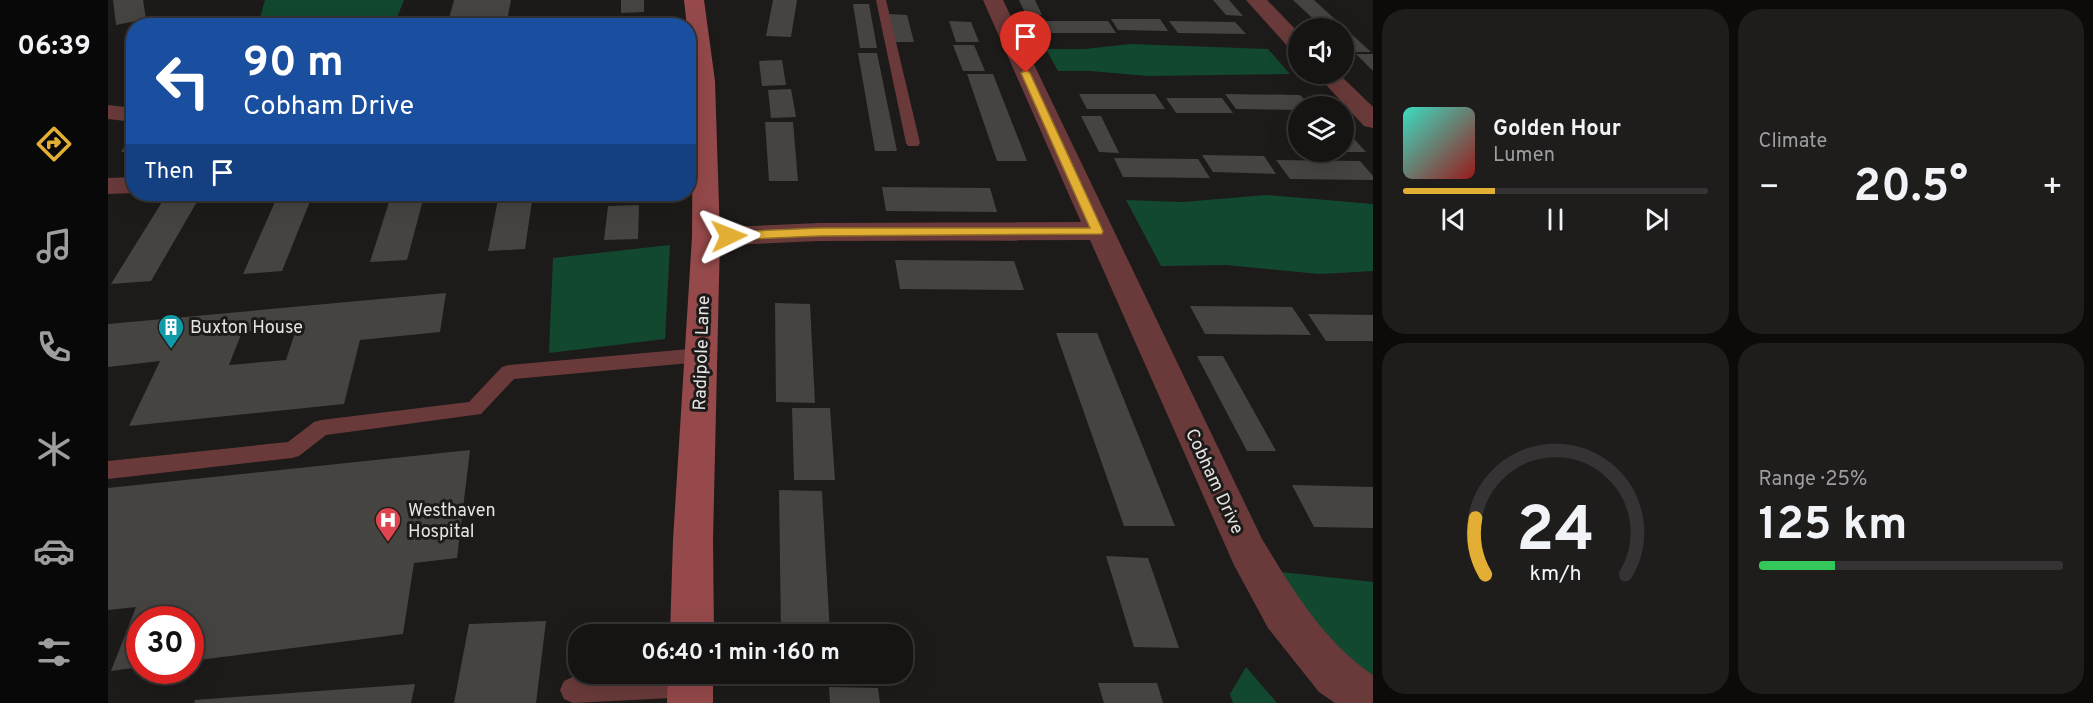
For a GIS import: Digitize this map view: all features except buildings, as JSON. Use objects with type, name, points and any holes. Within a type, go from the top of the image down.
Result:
[{"type":"main road","name":"Radipole Lane","points":[[694,0],[694,18]]},
{"type":"main road","name":"Radipole Lane","points":[[692,624],[706,237],[696,81]]},
{"type":"street","name":"Cobham Drive","points":[[993,0],[1248,552],[1283,613],[1335,676],[1373,702]]},
{"type":"street","points":[[1256,0],[1288,33]]},
{"type":"street","points":[[1337,84],[1373,121]]},
{"type":"street","points":[[108,112],[126,114]]},
{"type":"street","points":[[108,186],[126,185]]},
{"type":"street","points":[[706,237],[819,232],[1098,231]]},
{"type":"lane","points":[[881,0],[913,143]]},
{"type":"lane","points":[[108,470],[292,450],[321,428],[474,409],[509,372],[701,355]]},
{"type":"lane","points":[[573,690],[691,687]]},
{"type":"green space","points":[[265,0],[404,0],[397,18],[260,18]]},
{"type":"green space","points":[[1130,44],[1268,49],[1288,74],[1148,76],[1058,71],[1046,49],[1085,49]]},
{"type":"green space","points":[[1266,195],[1373,204],[1373,271],[1320,274],[1226,265],[1161,266],[1126,200],[1183,202]]},
{"type":"green space","points":[[670,245],[665,339],[549,353],[553,258]]},
{"type":"green space","points":[[1281,572],[1373,582],[1373,684],[1326,643]]},
{"type":"green space","points":[[1246,667],[1277,703],[1233,703],[1230,694]]},
{"type":"place","name":"Buxton House","points":[[171,350]]},
{"type":"place","name":"Westhaven Hospital","points":[[388,543]]},
{"type":"route","points":[[729,236],[819,232],[1098,231],[1026,73]]}]
